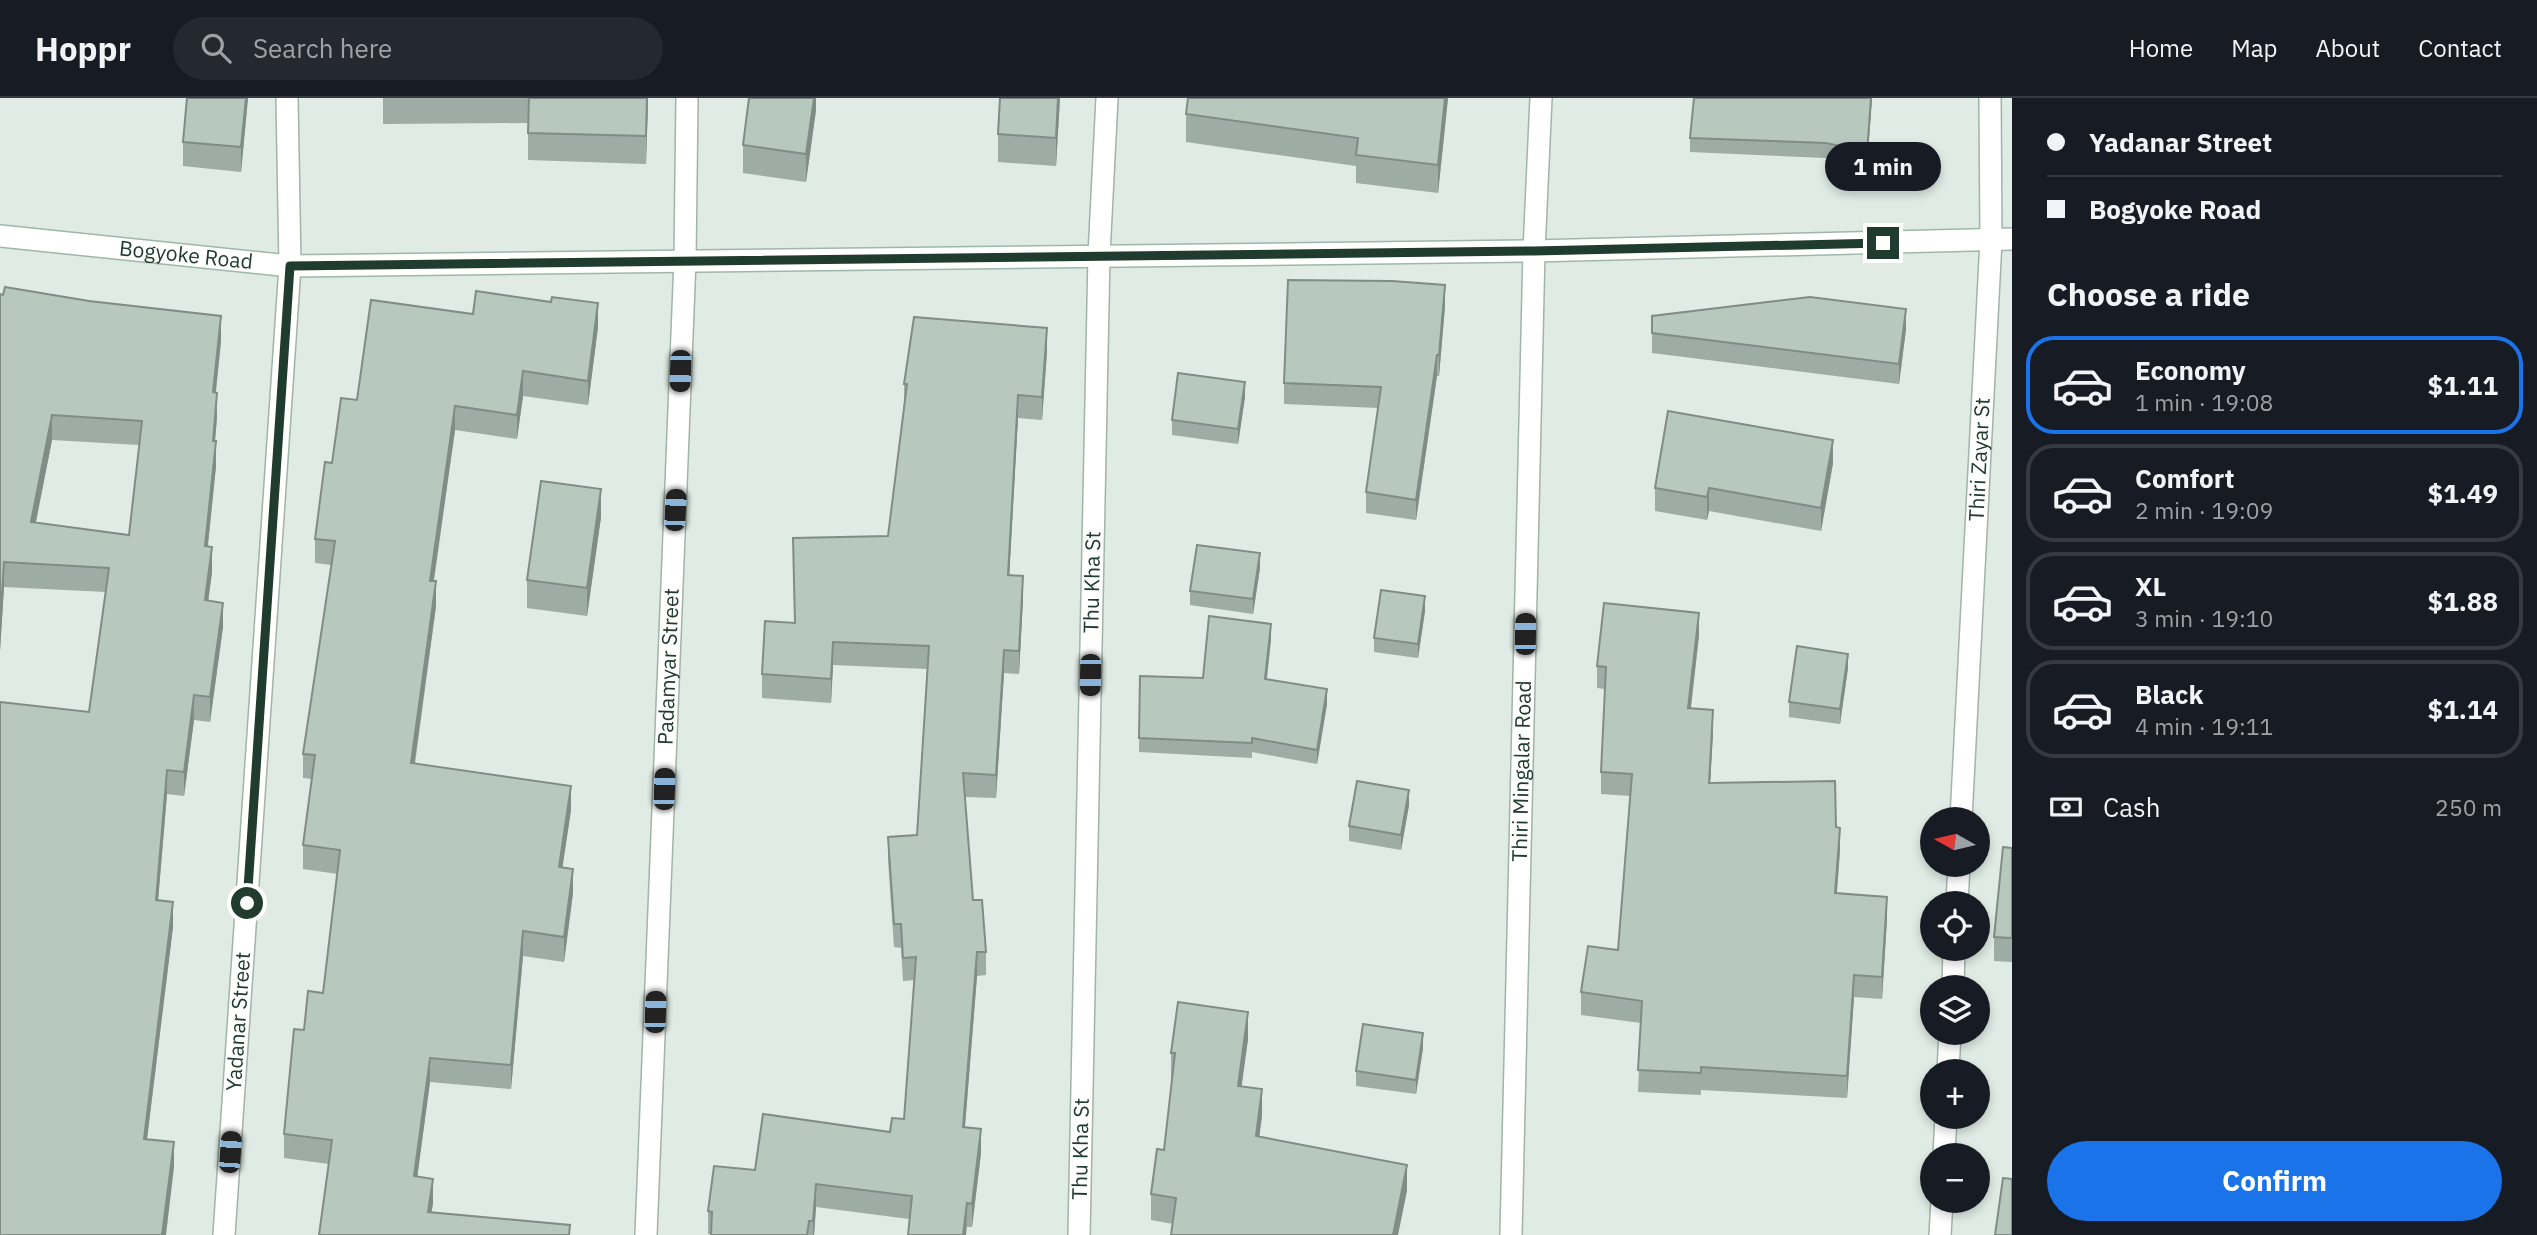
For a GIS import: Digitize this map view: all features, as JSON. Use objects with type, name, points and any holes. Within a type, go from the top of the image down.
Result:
[{"type":"street","name":"Yadanar Street","points":[[224,1235],[290,266],[287,98]]},
{"type":"street","name":"Padamyar Street","points":[[646,1235],[685,260],[687,98]]},
{"type":"street","name":"Thu Kha St","points":[[1079,1235],[1099,256],[1107,98]]},
{"type":"street","name":"Thiri Mingalar Road","points":[[1511,1235],[1534,251],[1541,98]]},
{"type":"street","name":"Thiri Zayar St","points":[[1962,807],[1990,240],[1990,98]]},
{"type":"street","name":"Bogyoke Road","points":[[0,236],[290,266],[1534,251],[2012,239]]},
{"type":"street","points":[[1940,1235],[1941,1213]]},
{"type":"building","points":[[187,98],[246,98],[241,147],[183,142]]},
{"type":"building","points":[[529,98],[647,98],[646,136],[528,133]]},
{"type":"building","points":[[749,98],[814,98],[806,154],[743,145]]},
{"type":"building","points":[[1000,98],[1058,98],[1056,138],[998,134]]},
{"type":"building","points":[[1188,98],[1445,98],[1438,165],[1356,155],[1358,138],[1186,114]]},
{"type":"building","points":[[1694,98],[1871,98],[1867,152],[1826,143],[1690,138]]},
{"type":"building","points":[[1288,280],[1392,281],[1445,285],[1439,355],[1416,500],[1366,492],[1381,387],[1284,383]]},
{"type":"building","points":[[5,287],[89,301],[221,316],[213,392],[217,393],[213,441],[216,441],[205,546],[212,547],[205,600],[223,603],[210,697],[194,695],[184,772],[167,770],[156,900],[173,902],[144,1139],[174,1142],[162,1235],[0,1235],[0,702],[89,712],[109,568],[4,562],[0,626],[0,294],[3,295]],"holes":[[[52,415],[142,421],[129,535],[31,522]]]},
{"type":"building","points":[[476,291],[551,302],[552,297],[598,303],[588,381],[523,371],[517,415],[455,406],[430,581],[436,581],[411,763],[571,786],[559,867],[573,869],[564,937],[523,931],[511,1065],[430,1058],[414,1176],[433,1179],[428,1212],[570,1225],[569,1235],[319,1235],[332,1140],[284,1134],[294,1029],[304,1030],[308,991],[323,993],[340,850],[303,845],[315,755],[303,754],[335,541],[315,539],[325,462],[332,463],[341,398],[357,400],[371,300],[473,314]]},
{"type":"building","points":[[1810,297],[1906,309],[1899,364],[1652,333],[1652,316]]},
{"type":"building","points":[[914,317],[1047,328],[1042,397],[1018,395],[1008,575],[1023,576],[1019,651],[1004,650],[996,775],[963,773],[973,900],[982,900],[986,952],[977,952],[963,1127],[981,1129],[972,1204],[967,1203],[963,1235],[908,1235],[912,1196],[816,1184],[813,1221],[809,1221],[807,1235],[711,1235],[712,1212],[708,1211],[714,1166],[755,1170],[763,1114],[890,1132],[892,1118],[904,1119],[916,957],[903,958],[901,924],[894,924],[888,837],[917,835],[929,646],[833,642],[831,679],[762,674],[765,621],[795,623],[793,538],[888,536]]},
{"type":"building","points":[[1178,373],[1245,382],[1238,429],[1172,420]]},
{"type":"building","points":[[1668,411],[1833,440],[1821,508],[1709,488],[1707,497],[1655,488]]},
{"type":"building","points":[[541,481],[601,489],[587,588],[527,580]]},
{"type":"building","points":[[1197,545],[1260,553],[1253,599],[1190,591]]},
{"type":"building","points":[[1381,590],[1425,596],[1418,644],[1374,638]]},
{"type":"building","points":[[1604,603],[1699,613],[1688,708],[1713,710],[1709,783],[1835,781],[1836,827],[1840,828],[1835,893],[1887,897],[1882,977],[1854,975],[1847,1076],[1701,1067],[1701,1073],[1638,1070],[1642,1001],[1581,992],[1588,946],[1618,950],[1632,774],[1601,772],[1606,667],[1597,666]]},
{"type":"building","points":[[1209,616],[1271,624],[1265,679],[1327,689],[1317,750],[1252,738],[1252,743],[1139,738],[1140,676],[1203,678]]},
{"type":"building","points":[[1797,646],[1848,654],[1840,709],[1789,702]]},
{"type":"building","points":[[1357,781],[1409,790],[1401,835],[1349,826]]},
{"type":"building","points":[[2003,847],[2012,848],[2012,938],[1994,937]]},
{"type":"building","points":[[1178,1002],[1248,1012],[1238,1086],[1262,1089],[1256,1136],[1407,1165],[1393,1235],[1171,1235],[1176,1198],[1151,1194],[1157,1149],[1164,1150],[1175,1053],[1171,1053]]},
{"type":"building","points":[[1363,1024],[1423,1033],[1416,1080],[1356,1071]]},
{"type":"building","points":[[2003,1178],[2012,1179],[2012,1235],[1995,1235]]},
{"type":"route","points":[[247,903],[290,266],[442,262],[1534,251],[1883,243]]}]
